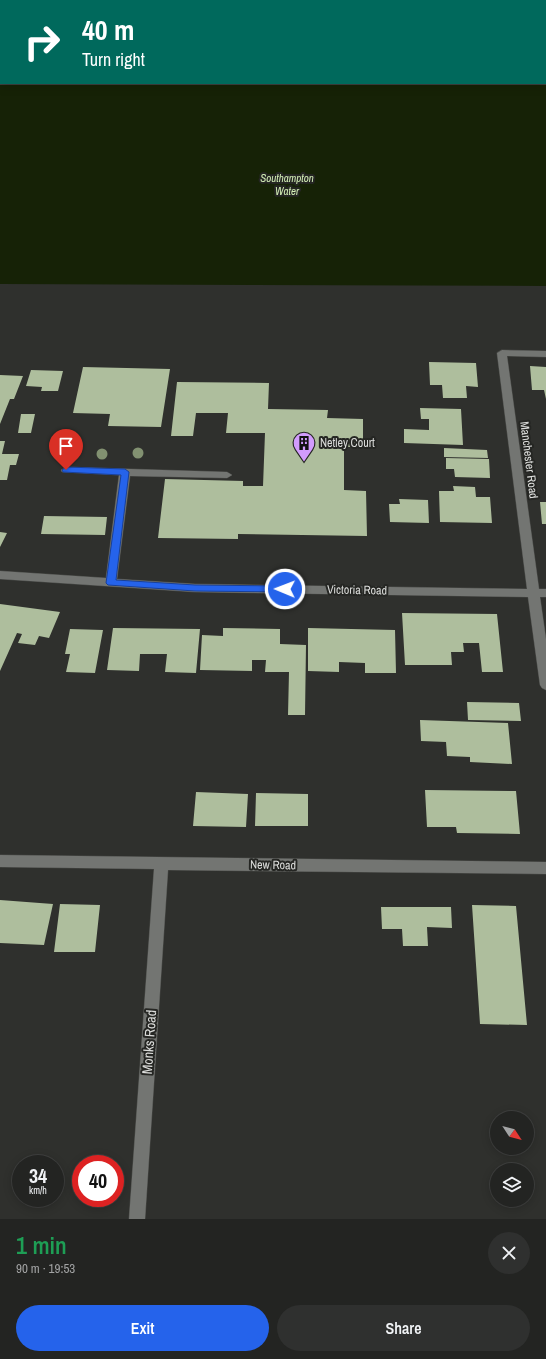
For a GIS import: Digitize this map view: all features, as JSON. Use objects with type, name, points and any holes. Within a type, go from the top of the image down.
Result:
[{"type":"street","name":"Manchester Road","points":[[546,354],[502,353],[546,686]]},
{"type":"street","points":[[66,470],[227,475]]},
{"type":"street","points":[[111,583],[125,472]]},
{"type":"street","name":"Victoria Road","points":[[0,575],[195,588],[546,593]]},
{"type":"street","name":"New Road","points":[[0,861],[546,868]]},
{"type":"street","name":"Monks Road","points":[[137,1219],[161,864]]},
{"type":"water","name":"Southampton Water","points":[[0,84],[546,84],[546,286],[0,284]]},
{"type":"building","points":[[429,362],[476,363],[478,387],[466,386],[467,398],[443,398],[442,385],[430,385]]},
{"type":"building","points":[[530,366],[546,367],[546,399],[544,390],[532,390]]},
{"type":"building","points":[[83,367],[170,369],[161,427],[108,426],[110,414],[73,413]]},
{"type":"building","points":[[31,370],[63,371],[58,391],[41,391],[42,387],[26,386]]},
{"type":"building","points":[[0,375],[23,376],[14,399],[10,399],[0,424]]},
{"type":"building","name":"Netley Court","points":[[177,382],[269,383],[268,409],[328,410],[327,418],[363,419],[363,447],[344,447],[344,490],[366,491],[367,536],[238,534],[238,539],[158,538],[165,479],[243,481],[243,486],[263,486],[265,433],[226,433],[228,413],[196,413],[193,436],[171,436]]},
{"type":"building","points":[[420,408],[461,409],[463,445],[404,443],[404,429],[429,430],[429,419],[421,419]]},
{"type":"building","points":[[21,414],[35,414],[31,433],[18,433]]},
{"type":"building","points":[[0,441],[5,441],[2,454],[19,454],[16,465],[10,465],[7,480],[0,480]]},
{"type":"building","points":[[444,448],[487,450],[488,458],[444,457]]},
{"type":"building","points":[[446,458],[489,459],[490,478],[455,477],[454,469],[446,469]]},
{"type":"building","points":[[453,486],[475,487],[476,497],[490,497],[492,523],[440,522],[439,491],[454,491]]},
{"type":"building","points":[[399,499],[428,500],[429,523],[390,522],[389,504],[400,504]]},
{"type":"building","points":[[540,502],[546,502],[546,524],[542,524]]},
{"type":"building","points":[[44,516],[107,517],[105,535],[41,534]]},
{"type":"building","points":[[0,532],[7,533],[0,547]]},
{"type":"building","points":[[0,604],[60,612],[49,638],[39,636],[35,645],[18,643],[22,634],[17,633],[0,671]]},
{"type":"building","points":[[402,613],[497,614],[503,672],[482,672],[479,643],[463,643],[464,652],[451,652],[452,665],[405,665]]},
{"type":"building","points":[[113,628],[200,629],[196,673],[165,672],[167,654],[140,654],[139,671],[107,670]]},
{"type":"building","points":[[223,628],[280,629],[280,644],[306,645],[305,715],[288,715],[289,672],[265,672],[266,660],[252,660],[252,671],[200,670],[202,635],[223,636]]},
{"type":"building","points":[[308,628],[395,630],[396,673],[365,673],[365,663],[339,662],[339,672],[308,671]]},
{"type":"building","points":[[70,629],[103,630],[95,673],[66,672],[70,654],[65,654]]},
{"type":"building","points":[[467,702],[519,703],[521,721],[468,720]]},
{"type":"building","points":[[420,720],[508,723],[512,764],[470,762],[470,757],[447,756],[446,742],[421,741]]},
{"type":"building","points":[[425,790],[516,791],[520,834],[457,833],[456,827],[427,827]]},
{"type":"building","points":[[196,792],[248,794],[246,827],[193,826]]},
{"type":"building","points":[[256,793],[308,794],[308,826],[255,826]]},
{"type":"building","points":[[0,900],[53,904],[44,945],[0,943]]},
{"type":"building","points":[[60,904],[100,905],[95,952],[54,952]]},
{"type":"building","points":[[472,905],[516,906],[527,1025],[480,1024]]},
{"type":"building","points":[[381,907],[451,907],[452,928],[427,927],[428,946],[403,946],[402,929],[382,929]]},
{"type":"place","name":"Netley Court","points":[[304,462]]},
{"type":"route","points":[[66,470],[125,472],[111,583],[195,588],[285,589]]}]
